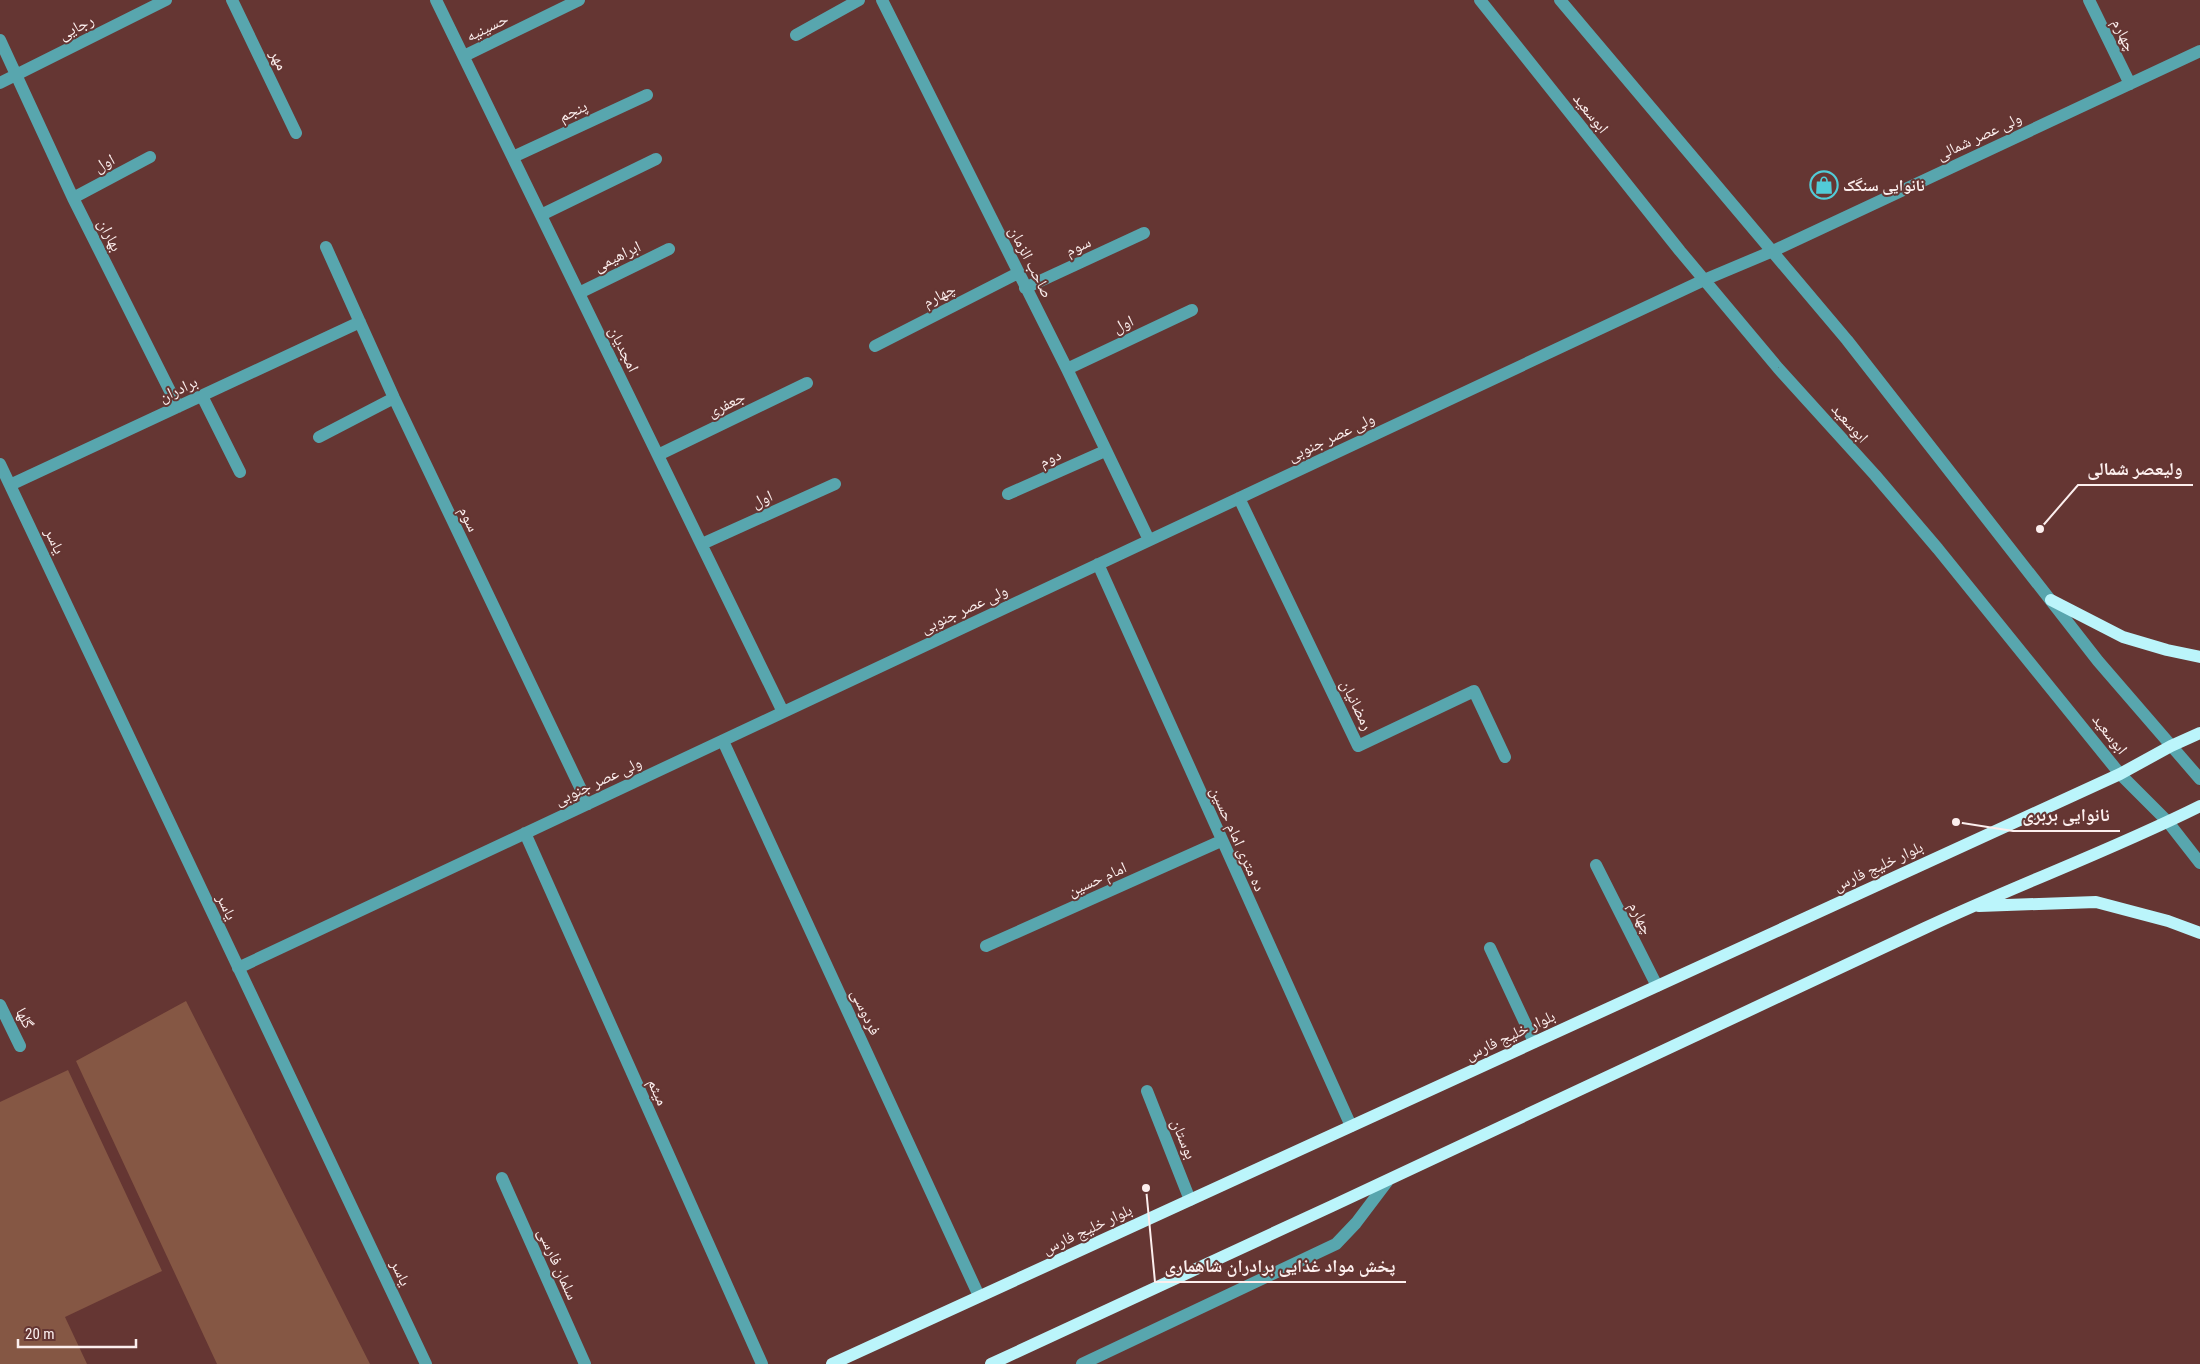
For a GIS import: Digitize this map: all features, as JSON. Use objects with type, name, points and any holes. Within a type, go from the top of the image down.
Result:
[{"type":"main road","points":[[2051,600],[2123,637],[2200,658]]},
{"type":"main road","name":"بلوار خلیج فارس","points":[[832,1364],[2120,774],[2171,746],[2200,733]]},
{"type":"main road","points":[[991,1364],[1386,1182],[1972,906],[2168,822],[2200,806]]},
{"type":"main road","points":[[1972,906],[2096,902],[2168,921],[2200,934]]},
{"type":"street","name":"رجایی","points":[[0,83],[166,0]]},
{"type":"street","name":"مهر","points":[[232,0],[296,133]]},
{"type":"street","name":"امجدیان","points":[[436,0],[783,712]]},
{"type":"street","name":"حسینیه","points":[[464,56],[579,0]]},
{"type":"street","points":[[796,35],[859,0]]},
{"type":"street","name":"صاحب الزمان","points":[[882,0],[1067,369],[1149,540]]},
{"type":"street","name":"ابوسعید","points":[[1480,0],[1704,280],[1778,368],[1875,475],[1938,549],[2120,774],[2168,822],[2200,863]]},
{"type":"street","points":[[1560,0],[1847,340],[2098,661],[2200,779]]},
{"type":"street","name":"چهارم","points":[[2089,0],[2130,84]]},
{"type":"street","points":[[0,40],[17,75]]},
{"type":"street","name":"ولی عصر شمالی","points":[[1704,280],[1773,251],[2200,51]]},
{"type":"street","name":"بهاران","points":[[17,75],[73,198],[178,407]]},
{"type":"street","name":"پنجم","points":[[513,157],[647,95]]},
{"type":"street","name":"اول","points":[[73,198],[150,157]]},
{"type":"street","points":[[541,215],[656,159]]},
{"type":"street","name":"سوم","points":[[1025,288],[1144,233]]},
{"type":"street","name":"سوم","points":[[326,247],[394,398],[588,804]]},
{"type":"street","name":"ابراهیمی","points":[[579,293],[669,249]]},
{"type":"street","name":"چهارم","points":[[874,346],[1018,273]]},
{"type":"street","name":"ولی عصر جنوبی","points":[[238,968],[1704,280]]},
{"type":"street","name":"اول","points":[[1067,369],[1192,310]]},
{"type":"street","name":"برادران","points":[[10,486],[360,322]]},
{"type":"street","name":"جعفری","points":[[658,455],[807,383]]},
{"type":"street","points":[[202,396],[240,472]]},
{"type":"street","points":[[319,437],[394,398]]},
{"type":"street","name":"دوم","points":[[1008,494],[1105,451]]},
{"type":"street","name":"یاسر","points":[[0,464],[426,1364]]},
{"type":"street","name":"اول","points":[[702,544],[835,484]]},
{"type":"street","name":"رمضانیان","points":[[1239,498],[1358,746],[1474,691],[1504,757]]},
{"type":"street","name":"ده متری امام حسین","points":[[1098,564],[1221,841],[1351,1126]]},
{"type":"street","name":"فردوسی","points":[[723,741],[979,1296]]},
{"type":"street","name":"میثم","points":[[525,833],[762,1364]]},
{"type":"street","name":"امام حسین","points":[[986,946],[1221,841]]},
{"type":"street","name":"چهارم","points":[[1596,865],[1657,986]]},
{"type":"street","points":[[1490,948],[1534,1042]]},
{"type":"street","name":"گلها","points":[[0,1005],[20,1046]]},
{"type":"street","name":"بوستان","points":[[1147,1091],[1190,1200]]},
{"type":"street","name":"سلمان فارسی","points":[[502,1178],[585,1364]]},
{"type":"street","points":[[1082,1364],[1336,1244],[1356,1223],[1386,1182]]},
{"type":"building","points":[[186,1001],[370,1364],[217,1364],[76,1061]]},
{"type":"building","points":[[68,1070],[162,1271],[65,1317],[87,1364],[0,1364],[0,1102]]},
{"type":"place","name":"نانوایی سنگک","points":[[1824,185]]},
{"type":"place","name":"ولیعصر شمالی","points":[[2040,529]]},
{"type":"place","name":"نانوایی بربری","points":[[1956,822]]},
{"type":"place","name":"پخش مواد غذایی برادران شاهماری","points":[[1146,1188]]}]
